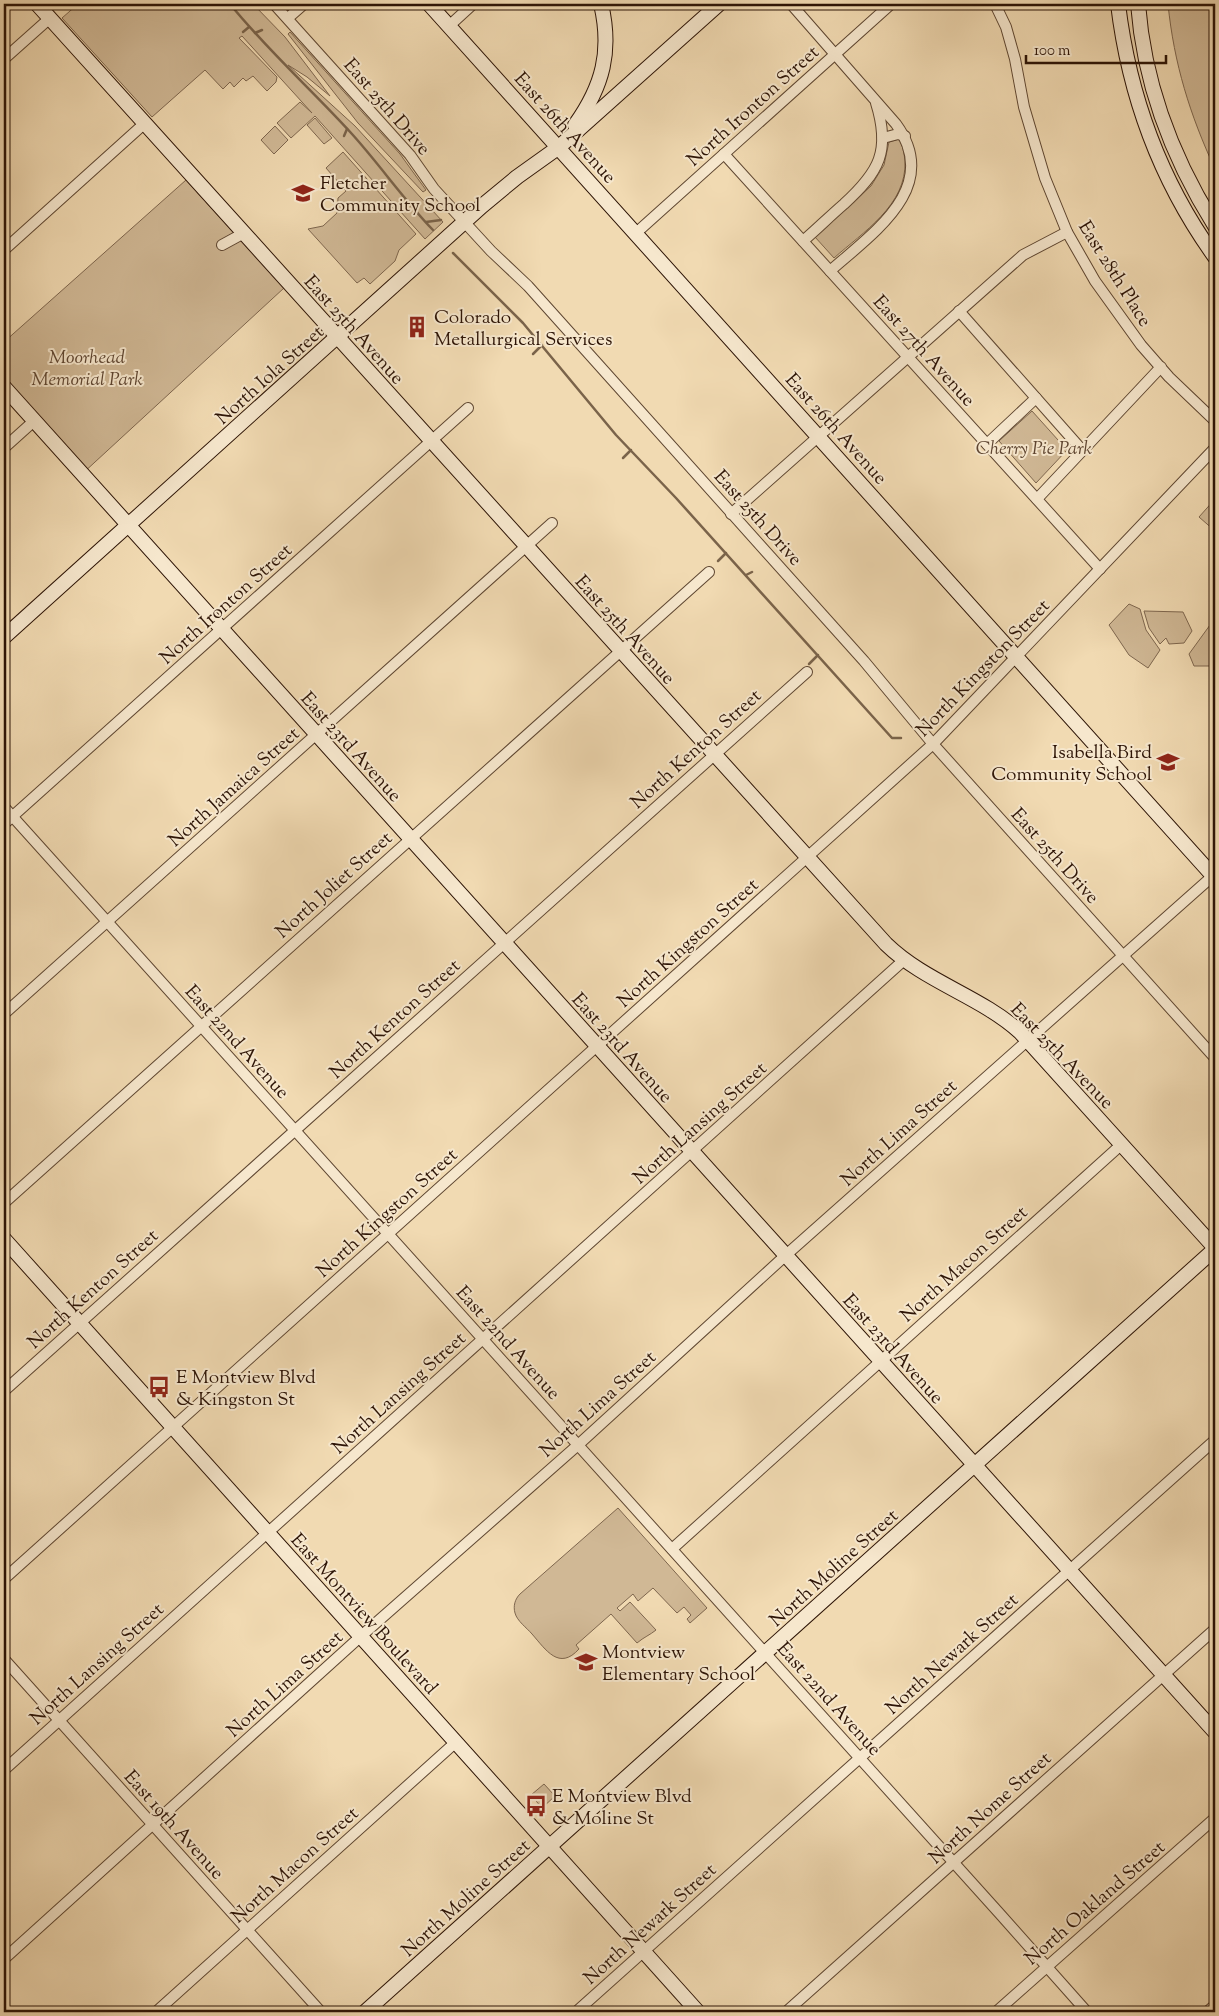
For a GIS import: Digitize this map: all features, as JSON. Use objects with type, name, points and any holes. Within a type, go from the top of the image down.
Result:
[{"type":"street","name":"East 25th Avenue","points":[[37,4],[886,944],[904,960],[935,980],[985,1005],[1028,1040],[1215,1248]]},
{"type":"street","name":"East 25th Drive","points":[[274,4],[410,155],[431,186],[495,256],[528,286],[864,661],[933,744],[1215,1058]]},
{"type":"street","points":[[288,18],[304,4]]},
{"type":"street","name":"East 26th Avenue","points":[[429,4],[1215,876]]},
{"type":"street","points":[[449,26],[473,4]]},
{"type":"street","points":[[559,146],[583,114],[595,93],[602,75],[607,39],[601,4]]},
{"type":"street","name":"North Iola Street","points":[[4,637],[464,222],[510,182],[559,146],[719,4]]},
{"type":"street","points":[[790,4],[875,99],[905,136],[911,152],[912,170],[909,186],[903,198],[884,222],[830,271]]},
{"type":"street","name":"North Ironton Street","points":[[636,233],[891,4]]},
{"type":"street","name":"East 28th Place","points":[[995,4],[1006,27],[1015,59],[1024,106],[1040,160],[1067,232],[1095,280],[1141,345],[1215,422]]},
{"type":"street","points":[[1118,4],[1127,58],[1136,94],[1156,153],[1186,213],[1215,257]]},
{"type":"street","points":[[1138,4],[1144,53],[1169,136],[1188,180],[1215,226]]},
{"type":"street","points":[[4,59],[50,18]]},
{"type":"street","points":[[803,241],[862,187],[877,166],[882,153],[884,138],[882,122],[875,99]]},
{"type":"street","points":[[4,250],[145,124]]},
{"type":"street","points":[[884,138],[898,134],[905,136]]},
{"type":"street","name":"East 27th Avenue","points":[[724,154],[1100,569]]},
{"type":"street","points":[[731,514],[1023,255],[1067,232]]},
{"type":"street","points":[[222,245],[244,233]]},
{"type":"street","points":[[959,311],[1082,450]]},
{"type":"street","points":[[1037,499],[1161,367]]},
{"type":"street","name":"East 23rd Avenue","points":[[4,387],[1215,1732]]},
{"type":"street","points":[[987,444],[1036,398]]},
{"type":"street","name":"North Ironton Street","points":[[4,824],[468,408]]},
{"type":"street","points":[[4,448],[34,421]]},
{"type":"street","name":"North Kingston Street","points":[[4,1579],[933,744],[1215,448]]},
{"type":"street","name":"North Jamaica Street","points":[[4,1014],[552,523]]},
{"type":"street","name":"North Joliet Street","points":[[4,1203],[709,572]]},
{"type":"street","name":"North Kenton Street","points":[[4,1391],[807,672]]},
{"type":"street","name":"East 22nd Avenue","points":[[4,807],[1087,2012]]},
{"type":"street","name":"North Lima Street","points":[[4,1959],[360,1637],[578,1445],[786,1255],[1123,955],[1215,876]]},
{"type":"street","name":"North Lansing Street","points":[[4,1770],[693,1152],[904,960]]},
{"type":"street","name":"North Macon Street","points":[[672,1549],[1122,1144]]},
{"type":"street","name":"East Montview Boulevard","points":[[4,1239],[698,2012]]},
{"type":"street","name":"North Moline Street","points":[[365,2012],[1215,1248]]},
{"type":"street","name":"North Newark Street","points":[[576,2012],[1215,1440]]},
{"type":"street","name":"North Nome Street","points":[[786,2012],[1215,1629]]},
{"type":"street","name":"East 19th Avenue","points":[[4,1659],[321,2012]]},
{"type":"street","name":"North Macon Street","points":[[156,2012],[456,1742]]},
{"type":"street","name":"North Oakland Street","points":[[996,2012],[1215,1818]]},
{"type":"street","points":[[1208,2012],[1215,2005]]},
{"type":"green space","points":[[78,4],[253,4],[285,37],[330,96],[307,77],[288,65],[355,126],[443,222],[425,239],[315,116],[291,138],[277,123],[300,102],[312,113],[242,36],[239,38],[277,77],[276,82],[267,91],[253,76],[246,81],[243,78],[234,87],[230,82],[223,89],[205,70],[152,117],[62,18]]},
{"type":"green space","points":[[1168,4],[1215,4],[1215,169],[1184,89],[1174,48]]},
{"type":"green space","points":[[290,32],[400,154],[426,190],[423,192],[358,123],[288,34]]},
{"type":"green space","points":[[315,118],[332,138],[324,144],[307,125]]},
{"type":"green space","points":[[275,126],[288,140],[274,154],[261,140]]},
{"type":"green space","points":[[899,139],[905,161],[904,177],[899,191],[881,216],[834,258],[815,237],[871,186],[884,165],[889,142]]},
{"type":"green space","points":[[343,152],[416,234],[399,250],[395,261],[370,284],[364,278],[357,283],[308,229],[323,226],[337,213],[338,198],[346,191],[326,168]]},
{"type":"green space","name":"Moorhead Memorial Park","points":[[186,180],[284,288],[82,474],[4,387],[4,342]]},
{"type":"green space","name":"Cherry Pie Park","points":[[1032,411],[1067,450],[1036,483],[999,441]]},
{"type":"green space","points":[[1215,499],[1215,531],[1199,517]]},
{"type":"green space","points":[[1129,604],[1140,609],[1146,630],[1160,650],[1148,668],[1129,655],[1109,625]]},
{"type":"green space","points":[[1144,611],[1183,612],[1192,631],[1184,643],[1169,644],[1166,638],[1160,644],[1149,628]]},
{"type":"green space","points":[[1215,623],[1215,666],[1194,666],[1189,654],[1210,625]]},
{"type":"green space","points":[[618,1508],[707,1608],[690,1623],[687,1619],[691,1615],[684,1607],[677,1613],[653,1588],[638,1601],[633,1594],[617,1608],[620,1611],[630,1602],[656,1630],[654,1632],[637,1643],[611,1614],[576,1645],[579,1649],[572,1655],[565,1658],[553,1656],[516,1616],[514,1605],[516,1600],[520,1594]]},
{"type":"green space","points":[[544,1784],[555,1796],[542,1808],[531,1795]]},
{"type":"waterway","points":[[230,4],[259,38],[352,134],[433,230]]},
{"type":"waterway","points":[[243,32],[249,27]]},
{"type":"waterway","points":[[255,33],[262,30]]},
{"type":"waterway","points":[[344,136],[347,129]]},
{"type":"waterway","points":[[426,222],[441,220]]},
{"type":"waterway","points":[[453,253],[523,323],[616,435],[676,498],[892,738],[901,738]]},
{"type":"waterway","points":[[533,354],[542,345]]},
{"type":"waterway","points":[[623,458],[631,450]]},
{"type":"waterway","points":[[718,561],[726,553]]},
{"type":"waterway","points":[[746,575],[752,572]]},
{"type":"waterway","points":[[809,664],[818,655]]},
{"type":"place","name":"Fletcher Community School","points":[[303,193]]},
{"type":"place","name":"Colorado Metallurgical Services","points":[[417,327]]},
{"type":"place","name":"Isabella Bird Community School","points":[[1168,762]]},
{"type":"place","name":"E Montview Blvd & Kingston St","points":[[159,1387]]},
{"type":"place","name":"Montview Elementary School","points":[[586,1662]]},
{"type":"place","name":"E Montview Blvd & Moline St","points":[[536,1806]]}]
